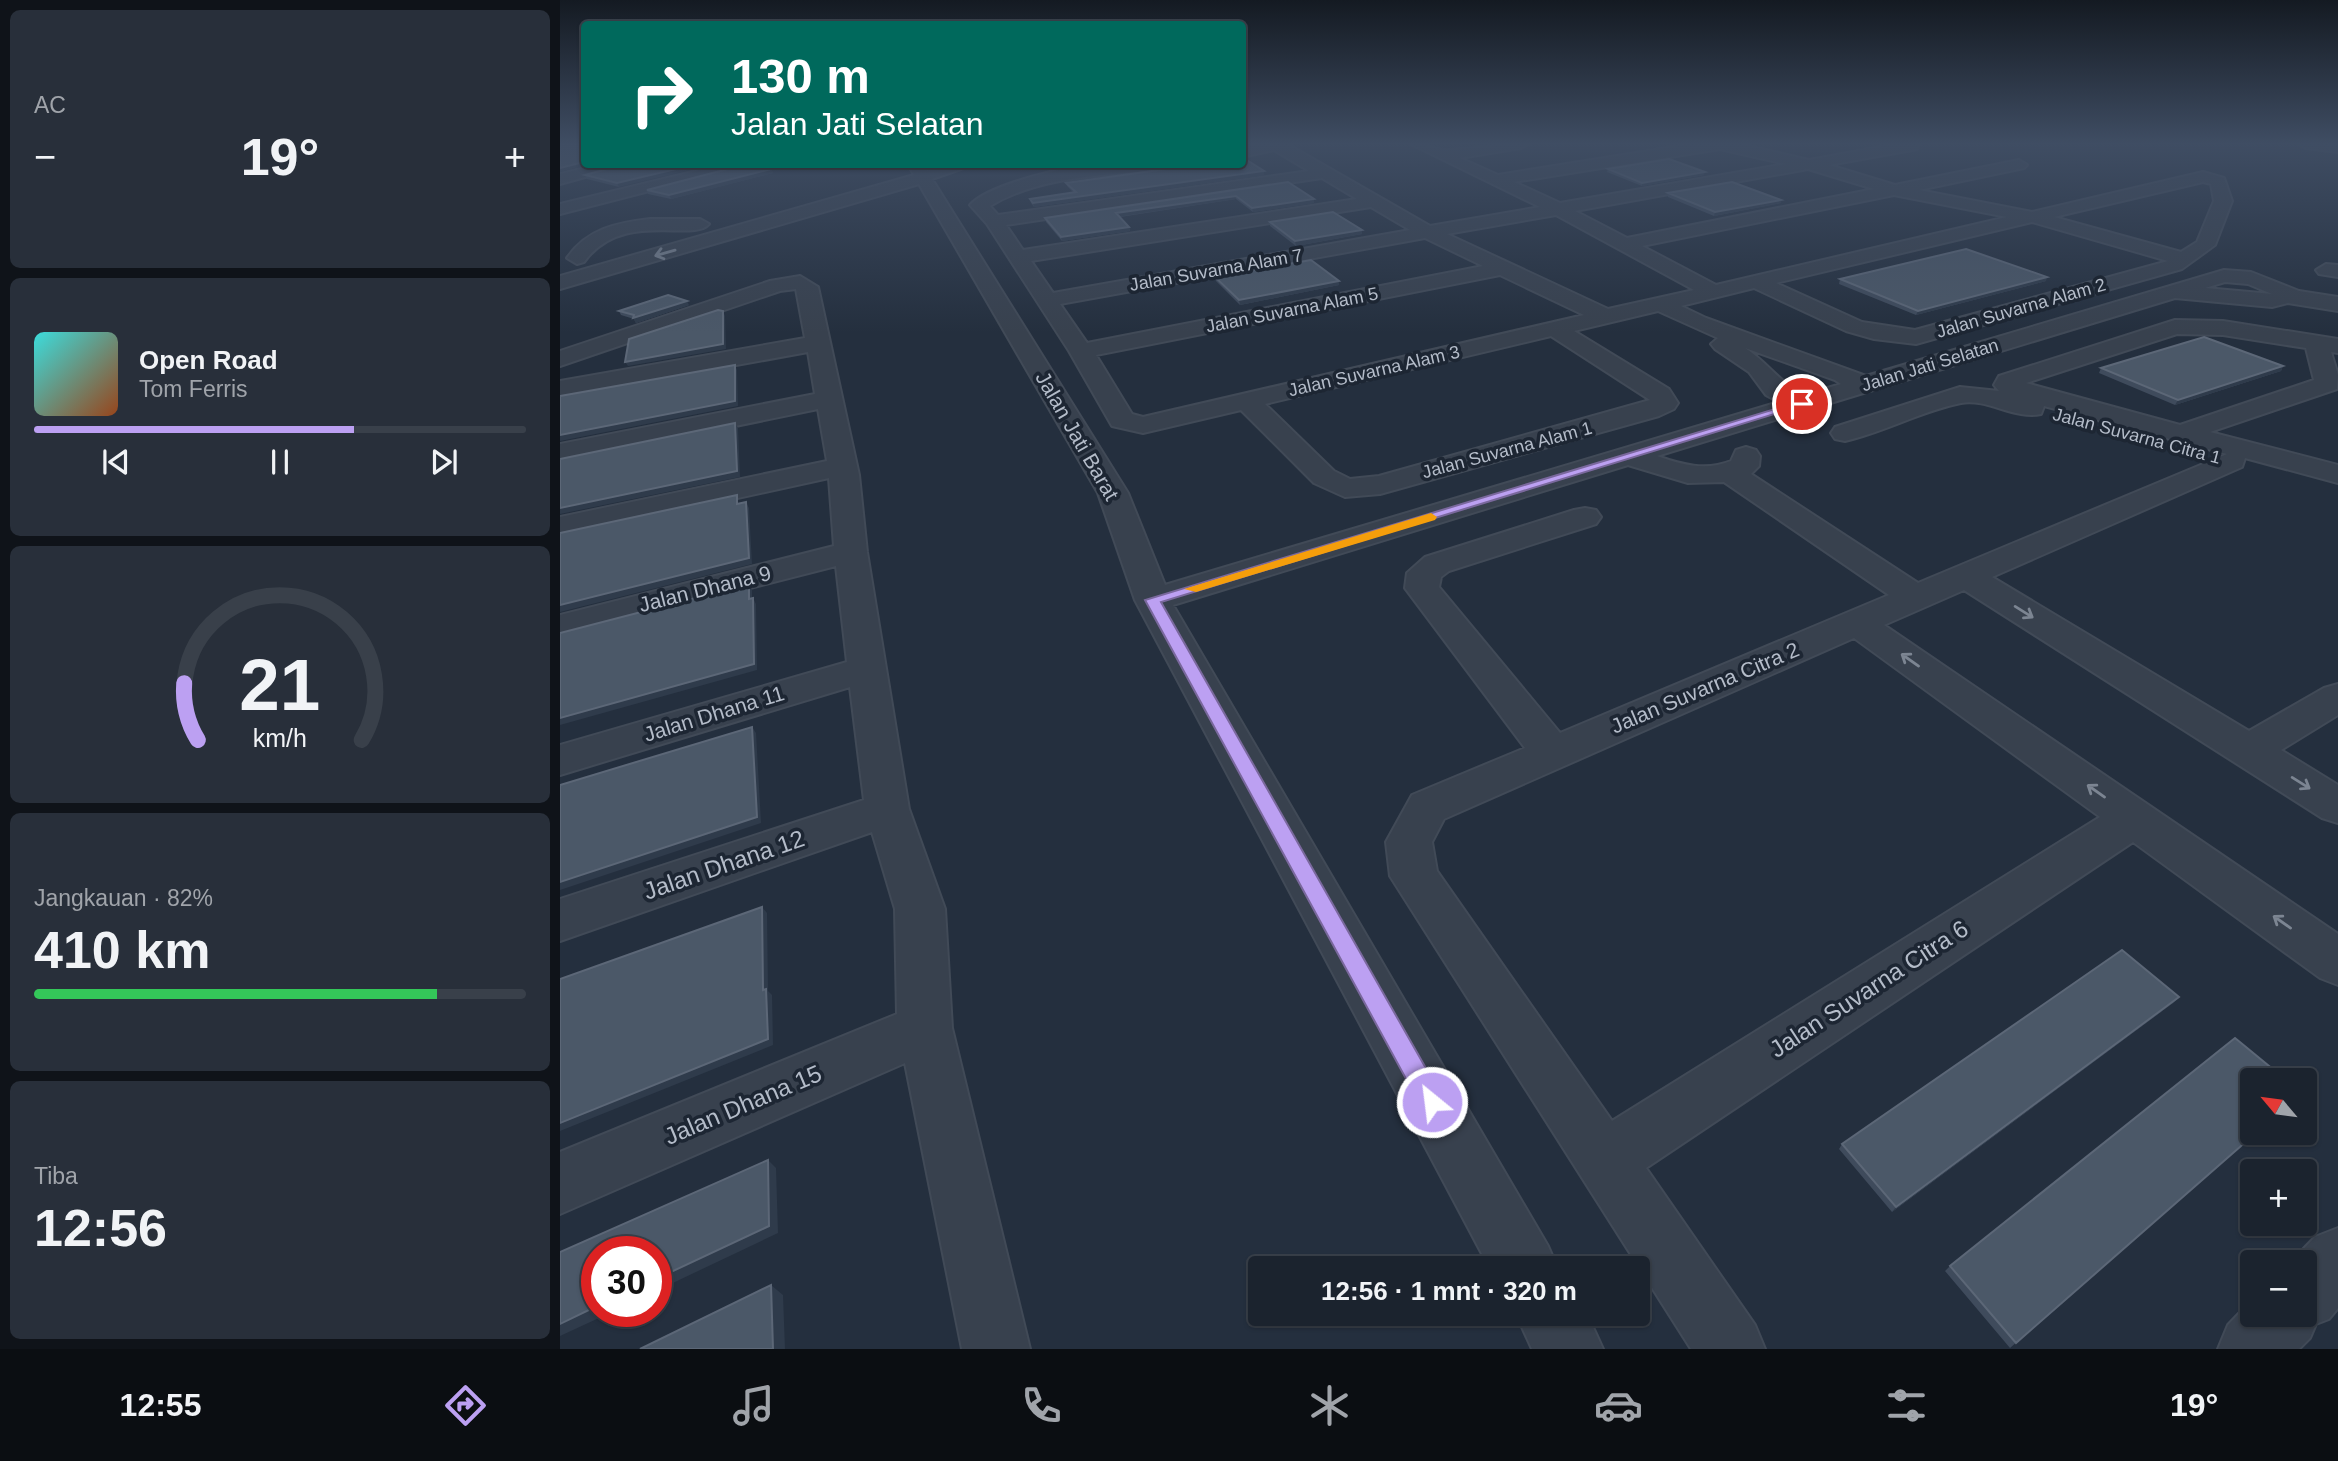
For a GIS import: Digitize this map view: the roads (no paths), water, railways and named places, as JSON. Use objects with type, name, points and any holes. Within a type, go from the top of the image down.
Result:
[{"type":"street","points":[[569,260],[700,225],[789,207]]},
{"type":"street","points":[[560,284],[732,234],[802,207]]},
{"type":"street","name":"Jalan Jati Barat","points":[[934,207],[1113,493],[1153,600],[1518,1256]]},
{"type":"street","points":[[981,207],[994,221],[1081,351]]},
{"type":"street","points":[[994,221],[1091,207]]},
{"type":"street","points":[[1018,257],[1336,207]]},
{"type":"street","points":[[1384,207],[1427,232],[1606,317]]},
{"type":"street","points":[[1554,207],[1714,292]]},
{"type":"street","name":"Jalan Suvarna Alam 7","points":[[1047,300],[1569,207]]},
{"type":"street","points":[[1625,244],[1810,207]]},
{"type":"street","points":[[1982,207],[2033,217],[2184,258]]},
{"type":"street","name":"Jalan Suvarna Alam 3","points":[[1081,351],[1122,420],[1143,425],[2076,207]]},
{"type":"street","name":"Jalan Suvarna Alam 2","points":[[1757,282],[1867,333],[1888,338],[1916,337],[2175,265],[2205,245],[2221,207]]},
{"type":"street","points":[[560,218],[607,233]]},
{"type":"street","points":[[569,260],[584,245],[607,233],[647,226],[700,225]]},
{"type":"street","points":[[732,234],[757,242],[743,252]]},
{"type":"street","name":"Jalan Suvarna Alam 5","points":[[1081,351],[1503,268]]},
{"type":"street","name":"Jalan Jati Selatan","points":[[1153,600],[2224,276],[2251,278],[2282,288],[2289,293],[2287,296]]},
{"type":"street","points":[[560,359],[789,282],[800,282],[807,287],[844,475],[851,552],[887,809],[920,909],[925,1028],[995,1349]]},
{"type":"street","points":[[2177,292],[2272,300],[2287,296],[2338,304]]},
{"type":"street","points":[[1661,304],[1698,323],[1844,375],[1863,385]]},
{"type":"street","points":[[1698,323],[1708,334],[1758,368],[1775,390],[1802,404]]},
{"type":"street","points":[[2182,433],[2331,394],[2327,344],[2223,328],[2175,327],[2008,381],[2007,385],[2037,396],[2338,474]]},
{"type":"street","name":"Jalan Suvarna Alam 1","points":[[1247,401],[1324,477],[1345,488],[1380,485],[1650,410],[1665,403],[1660,394],[1555,329]]},
{"type":"street","points":[[560,389],[817,343]]},
{"type":"street","name":"Jalan Suvarna Citra 1","points":[[1846,433],[1960,395],[1980,395],[2232,461]]},
{"type":"street","points":[[560,453],[828,399]]},
{"type":"street","points":[[1632,457],[1690,476],[1730,473],[1744,466],[1746,454],[1741,443],[1724,429]]},
{"type":"street","points":[[2232,461],[2338,490]]},
{"type":"street","name":"Jalan Suvarna Citra 1","points":[[1916,597],[2232,461]]},
{"type":"street","points":[[560,527],[841,467]]},
{"type":"street","points":[[1730,473],[1916,597]]},
{"type":"street","points":[[1553,754],[1422,588],[1424,573],[1437,565],[1585,517]]},
{"type":"street","name":"Jalan Dhana 9","points":[[560,626],[851,552]]},
{"type":"street","points":[[1966,576],[2338,806]]},
{"type":"street","name":"Jalan Suvarna Citra 2","points":[[1605,1160],[1414,876],[1409,842],[1428,807],[1916,597]]},
{"type":"street","points":[[1857,623],[2338,962]]},
{"type":"street","name":"Jalan Dhana 11","points":[[560,760],[869,668]]},
{"type":"street","points":[[2249,750],[2338,697]]},
{"type":"street","name":"Jalan Dhana 12","points":[[560,920],[887,809]]},
{"type":"street","name":"Jalan Suvarna Citra 6","points":[[1605,1160],[2134,818]]},
{"type":"street","name":"Jalan Dhana 15","points":[[560,1182],[925,1028]]},
{"type":"street","points":[[1605,1160],[1731,1349]]},
{"type":"street","points":[[2317,1282],[2338,1260]]},
{"type":"street","points":[[1557,1326],[1569,1349]]},
{"type":"street","points":[[2252,1349],[2273,1327]]}]
